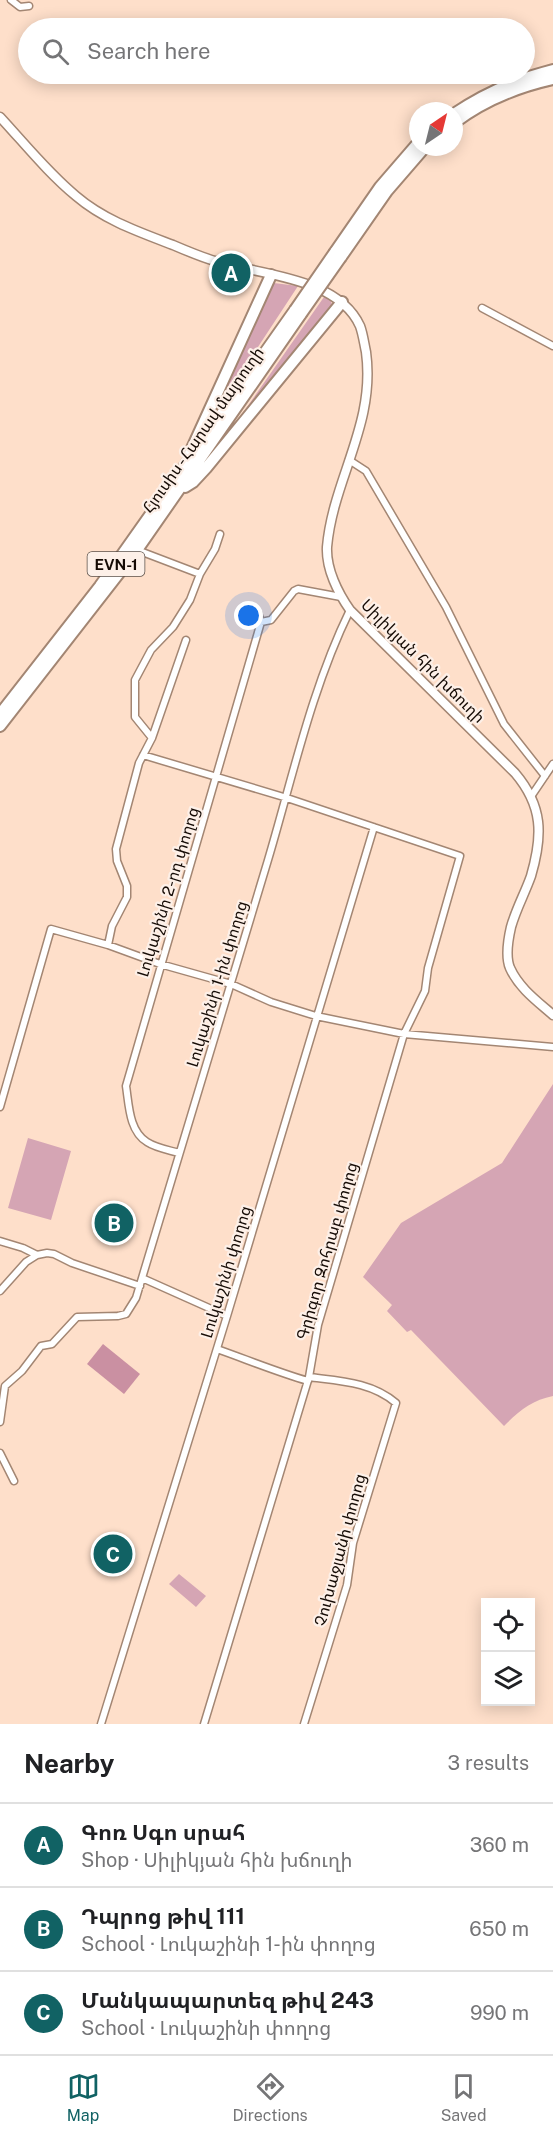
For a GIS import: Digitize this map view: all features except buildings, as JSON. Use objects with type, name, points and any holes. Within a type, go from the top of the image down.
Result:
[{"type":"highway","points":[[535,74],[553,70]]},
{"type":"highway","points":[[463,118],[497,97],[553,80]]},
{"type":"highway","points":[[463,109],[491,92],[511,84]]},
{"type":"highway","name":"Հյուսիս - Հարավ մայրուղի","points":[[345,244],[380,187],[409,153]]},
{"type":"highway","name":"Հյուսիս - Հարավ մայրուղի","points":[[0,726],[137,550],[345,244],[417,156]]},
{"type":"highway","points":[[186,467],[191,449],[271,275]]},
{"type":"highway","points":[[177,492],[194,482],[342,302]]},
{"type":"highway","name":"Հյուսիս - Հարավ մայրուղի","points":[[0,714],[100,586],[298,312]]},
{"type":"street","points":[[11,0],[20,7],[29,6]]},
{"type":"street","name":"Սիլիկյան հին խճուղի","points":[[0,117],[65,186],[93,209],[134,230],[205,258],[303,283],[329,292],[342,302],[360,325],[368,369],[363,417],[336,502],[327,549],[333,577],[341,597],[350,610],[516,773],[532,795],[538,809],[538,835],[531,876],[516,911],[508,938],[509,966],[527,992],[553,1015]]},
{"type":"street","points":[[482,308],[553,346]]},
{"type":"street","points":[[349,460],[366,471],[446,607],[504,724],[545,776]]},
{"type":"street","points":[[153,738],[135,717],[135,680],[151,650],[173,627],[189,600],[200,574],[215,549],[220,534]]},
{"type":"street","points":[[137,550],[200,574]]},
{"type":"street","points":[[258,613],[261,622],[271,620],[298,589],[341,597]]},
{"type":"street","name":"Լուկաշինի 1-ին փողոց","points":[[2,1384],[22,1371],[41,1346],[52,1344],[77,1317],[126,1314],[136,1298],[287,798],[312,704],[334,642],[350,610]]},
{"type":"street","name":"Լուկաշինի 2-րդ փողոց","points":[[179,1153],[147,1142],[138,1132],[131,1121],[126,1086],[261,622]]},
{"type":"street","points":[[108,945],[112,926],[127,897],[127,886],[117,861],[116,849],[142,755],[153,738],[186,640]]},
{"type":"street","points":[[142,755],[287,798],[374,827]]},
{"type":"street","points":[[532,795],[553,764]]},
{"type":"street","name":"Գրիգոր Զոհրաբ փողոց","points":[[204,1724],[309,1379],[318,1325],[404,1034],[426,991],[428,968],[460,856],[374,827]]},
{"type":"street","name":"Լուկաշինի փողոց","points":[[101,1724],[374,827]]},
{"type":"street","points":[[0,1107],[51,929],[231,984],[271,1002],[316,1016],[404,1034],[553,1047]]},
{"type":"street","points":[[0,1240],[37,1255],[54,1254],[72,1263],[140,1286]]},
{"type":"street","points":[[0,1291],[17,1270],[37,1255]]},
{"type":"street","points":[[142,1278],[227,1316]]},
{"type":"street","name":"Չուխաջյանի փողոց","points":[[217,1349],[258,1363],[272,1371],[309,1379],[356,1383],[386,1394],[396,1403],[352,1543],[347,1585],[304,1724]]},
{"type":"street","points":[[0,1422],[2,1384]]},
{"type":"street","points":[[0,1453],[14,1481]]},
{"type":"shaded area","points":[[274,283],[298,286],[206,426],[267,294]]},
{"type":"shaded area","points":[[324,297],[330,299],[333,307],[219,447]]},
{"type":"shaded area","points":[[553,1084],[553,1396],[526,1407],[504,1426],[411,1330],[407,1332],[387,1311],[392,1305],[363,1277],[401,1223],[502,1163]]},
{"type":"shaded area","points":[[28,1138],[71,1151],[51,1220],[8,1208]]},
{"type":"shaded area","points":[[103,1344],[140,1374],[124,1394],[87,1364]]},
{"type":"shaded area","points":[[179,1574],[206,1596],[196,1607],[169,1584]]},
{"type":"place","name":"Գոռ Սգո սրահ","points":[[231,273]]},
{"type":"place","name":"Դպրոց թիվ 111","points":[[114,1223]]},
{"type":"place","name":"Մանկապարտեզ թիվ 243","points":[[113,1554]]}]
